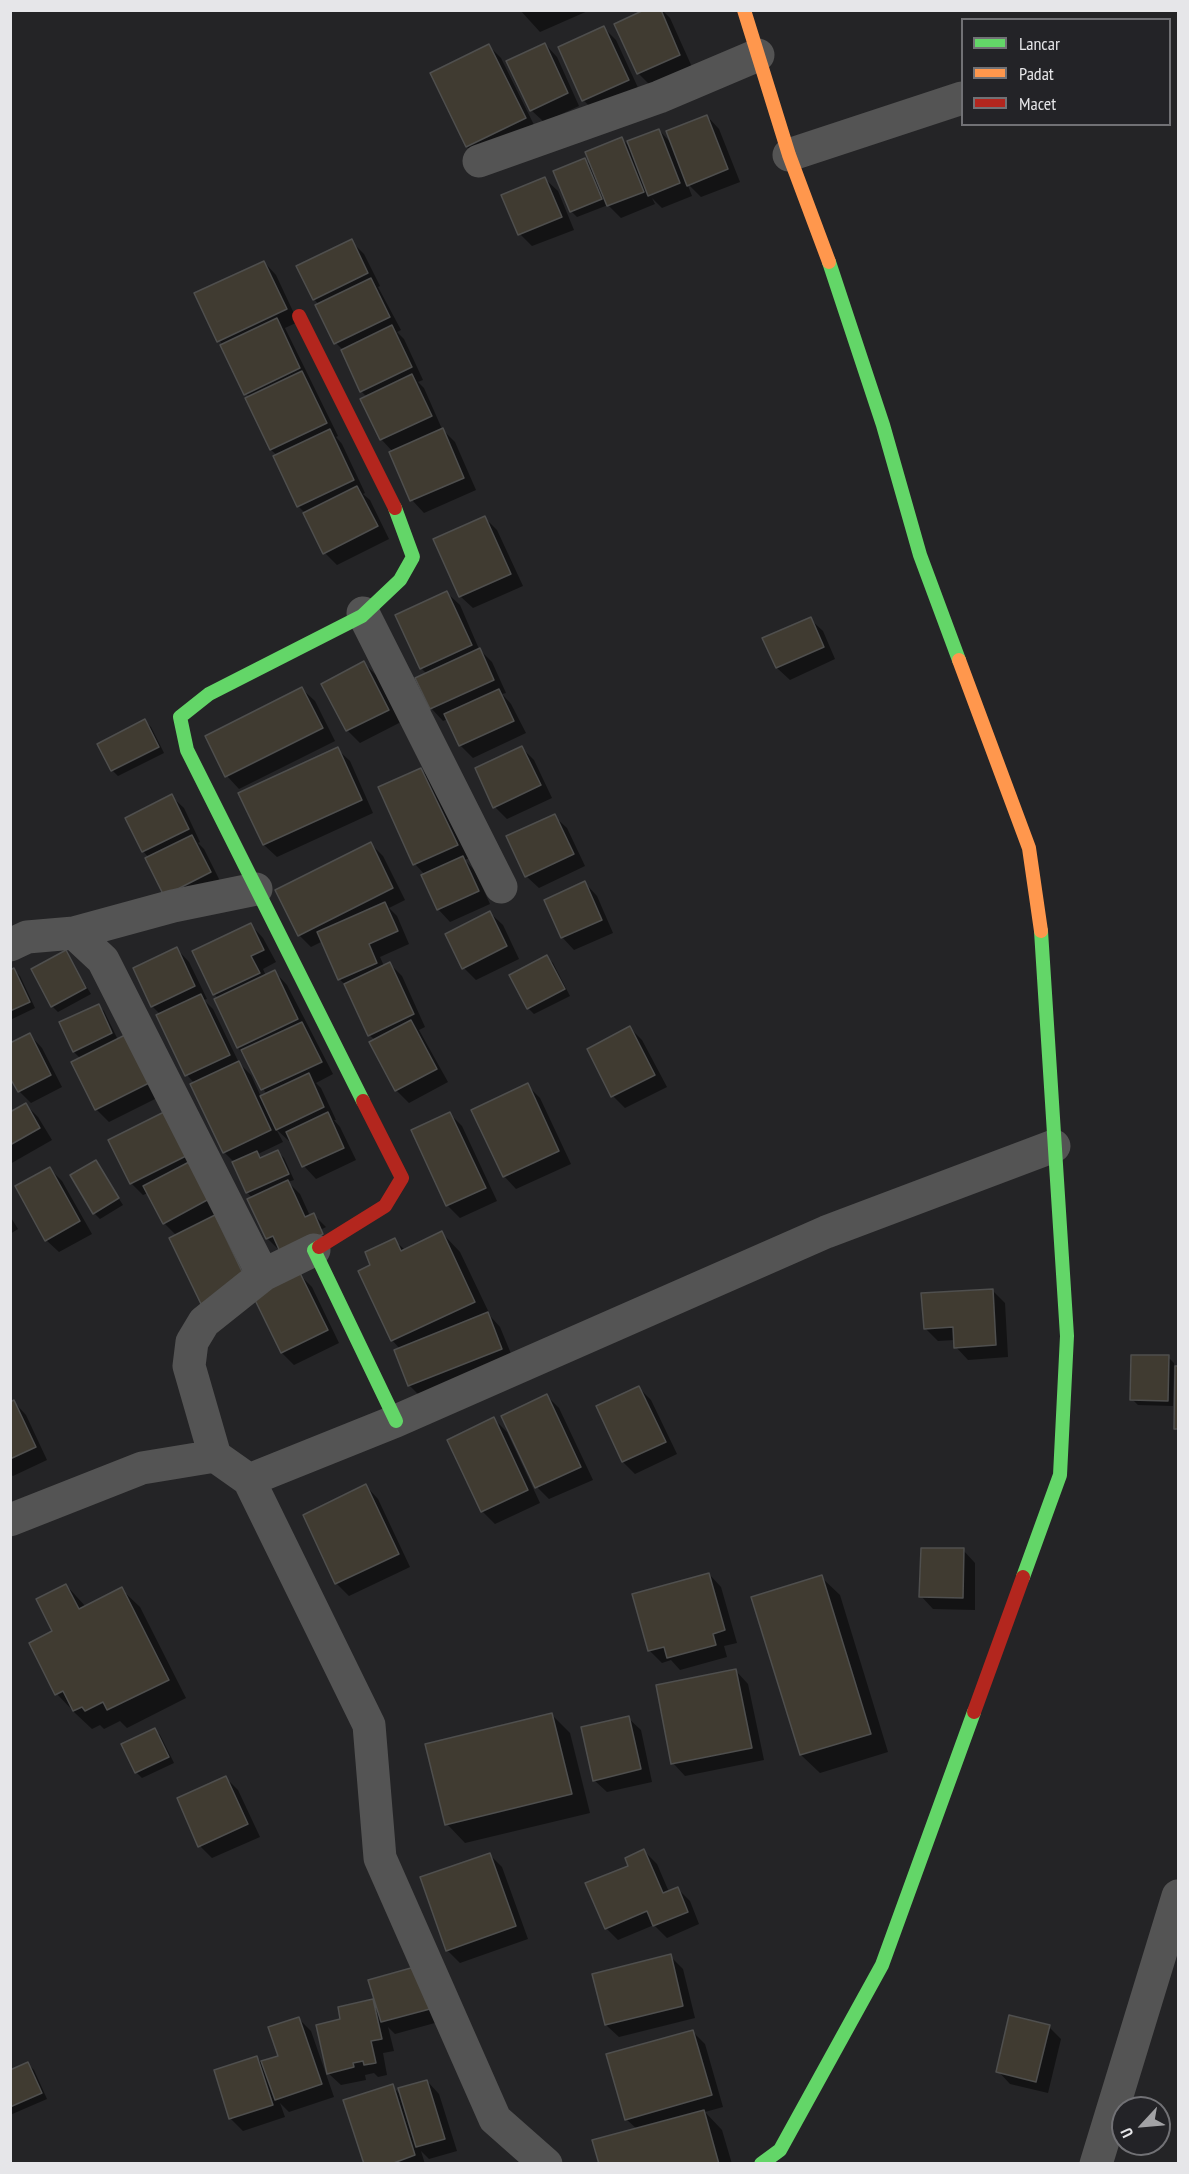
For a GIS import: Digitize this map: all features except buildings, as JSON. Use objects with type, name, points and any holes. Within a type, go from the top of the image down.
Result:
[{"type":"street","points":[[744,10],[789,155],[831,267],[883,425],[920,555],[1029,848],[1040,914],[1067,1336],[1060,1476],[882,1965],[780,2150],[761,2163]]},
{"type":"street","points":[[479,161],[659,97],[759,55]]},
{"type":"street","points":[[789,155],[961,99]]},
{"type":"street","points":[[299,315],[398,514],[413,557],[400,580],[362,616],[209,694],[180,717],[187,750],[402,1178],[385,1206],[314,1250],[263,1275],[204,1322],[192,1342],[189,1366],[215,1456],[249,1480],[369,1725],[380,1858],[495,2119],[546,2163]]},
{"type":"street","points":[[363,613],[501,887]]},
{"type":"street","points":[[10,945],[27,937],[74,933],[173,906],[256,889]]},
{"type":"street","points":[[74,933],[103,960],[263,1275]]},
{"type":"street","points":[[249,1480],[396,1421],[826,1232],[1054,1146]]},
{"type":"street","points":[[314,1250],[396,1421]]},
{"type":"street","points":[[10,1520],[142,1468],[215,1456]]},
{"type":"street","points":[[1104,2162],[1179,1896]]},
{"type":"traffic: fast","points":[[829,262],[883,425],[920,555],[959,660]]},
{"type":"traffic: fast","points":[[363,1101],[187,750],[180,717],[209,694],[362,616],[400,580],[413,557],[395,508]]},
{"type":"traffic: fast","points":[[1023,1577],[1060,1475],[1067,1336],[1041,931]]},
{"type":"traffic: fast","points":[[319,1247],[314,1250],[396,1421]]},
{"type":"traffic: fast","points":[[761,2164],[780,2150],[882,1965],[974,1712]]},
{"type":"traffic: slow","points":[[744,10],[789,155],[829,262]]},
{"type":"traffic: slow","points":[[959,660],[1029,848],[1041,931]]},
{"type":"traffic: jam","points":[[299,316],[395,508]]},
{"type":"traffic: jam","points":[[319,1247],[385,1206],[402,1178],[363,1101]]},
{"type":"traffic: jam","points":[[974,1712],[1023,1577]]}]
